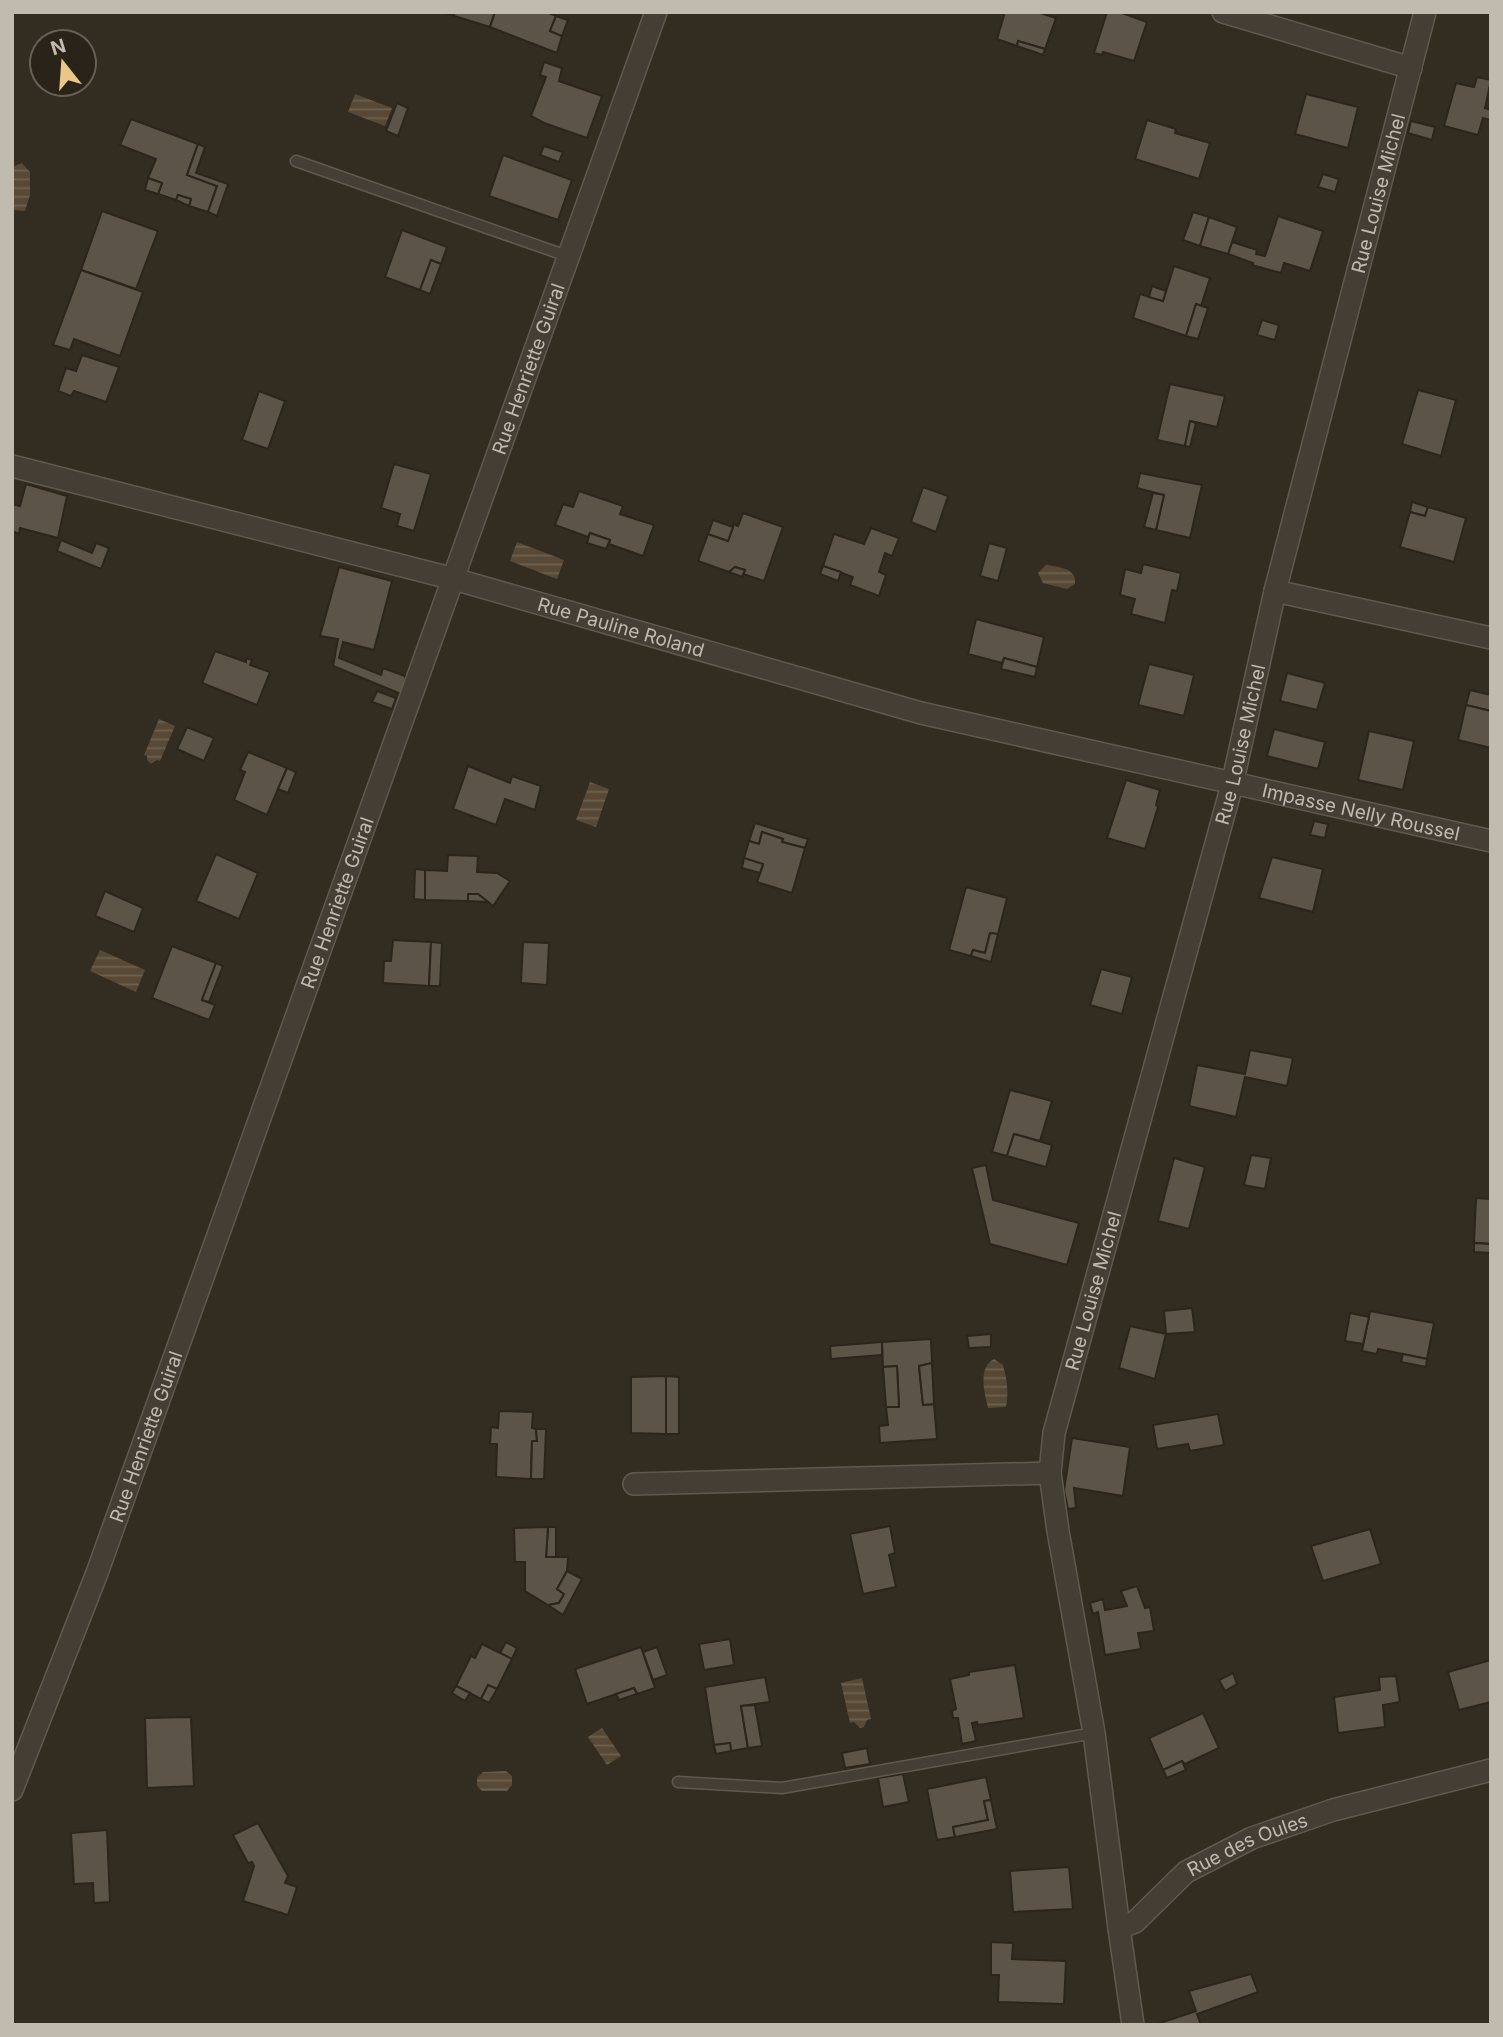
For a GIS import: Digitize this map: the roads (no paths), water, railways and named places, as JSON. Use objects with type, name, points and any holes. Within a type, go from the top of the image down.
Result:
[{"type":"street","name":"Rue Henriette Guiral","points":[[12,1790],[97,1573],[656,12]]},
{"type":"street","points":[[1223,12],[1411,68]]},
{"type":"street","name":"Rue Louise Michel","points":[[1119,1928],[1094,1733],[1058,1531],[1051,1473],[1054,1433],[1232,785],[1275,591],[1425,12]]},
{"type":"street","name":"Rue Pauline Roland","points":[[12,466],[454,579],[921,713],[1232,785]]},
{"type":"street","points":[[1275,591],[1491,638]]},
{"type":"street","name":"Impasse Nelly Roussel","points":[[1232,785],[1491,841]]},
{"type":"street","points":[[634,1484],[1051,1473]]},
{"type":"street","name":"Rue des Oules","points":[[1119,1928],[1135,1922],[1185,1872],[1252,1838],[1333,1810],[1491,1770]]},
{"type":"street","points":[[1119,1928],[1133,2025]]},
{"type":"lane","points":[[296,161],[568,256]]},
{"type":"lane","points":[[678,1782],[782,1788],[1094,1733]]}]
